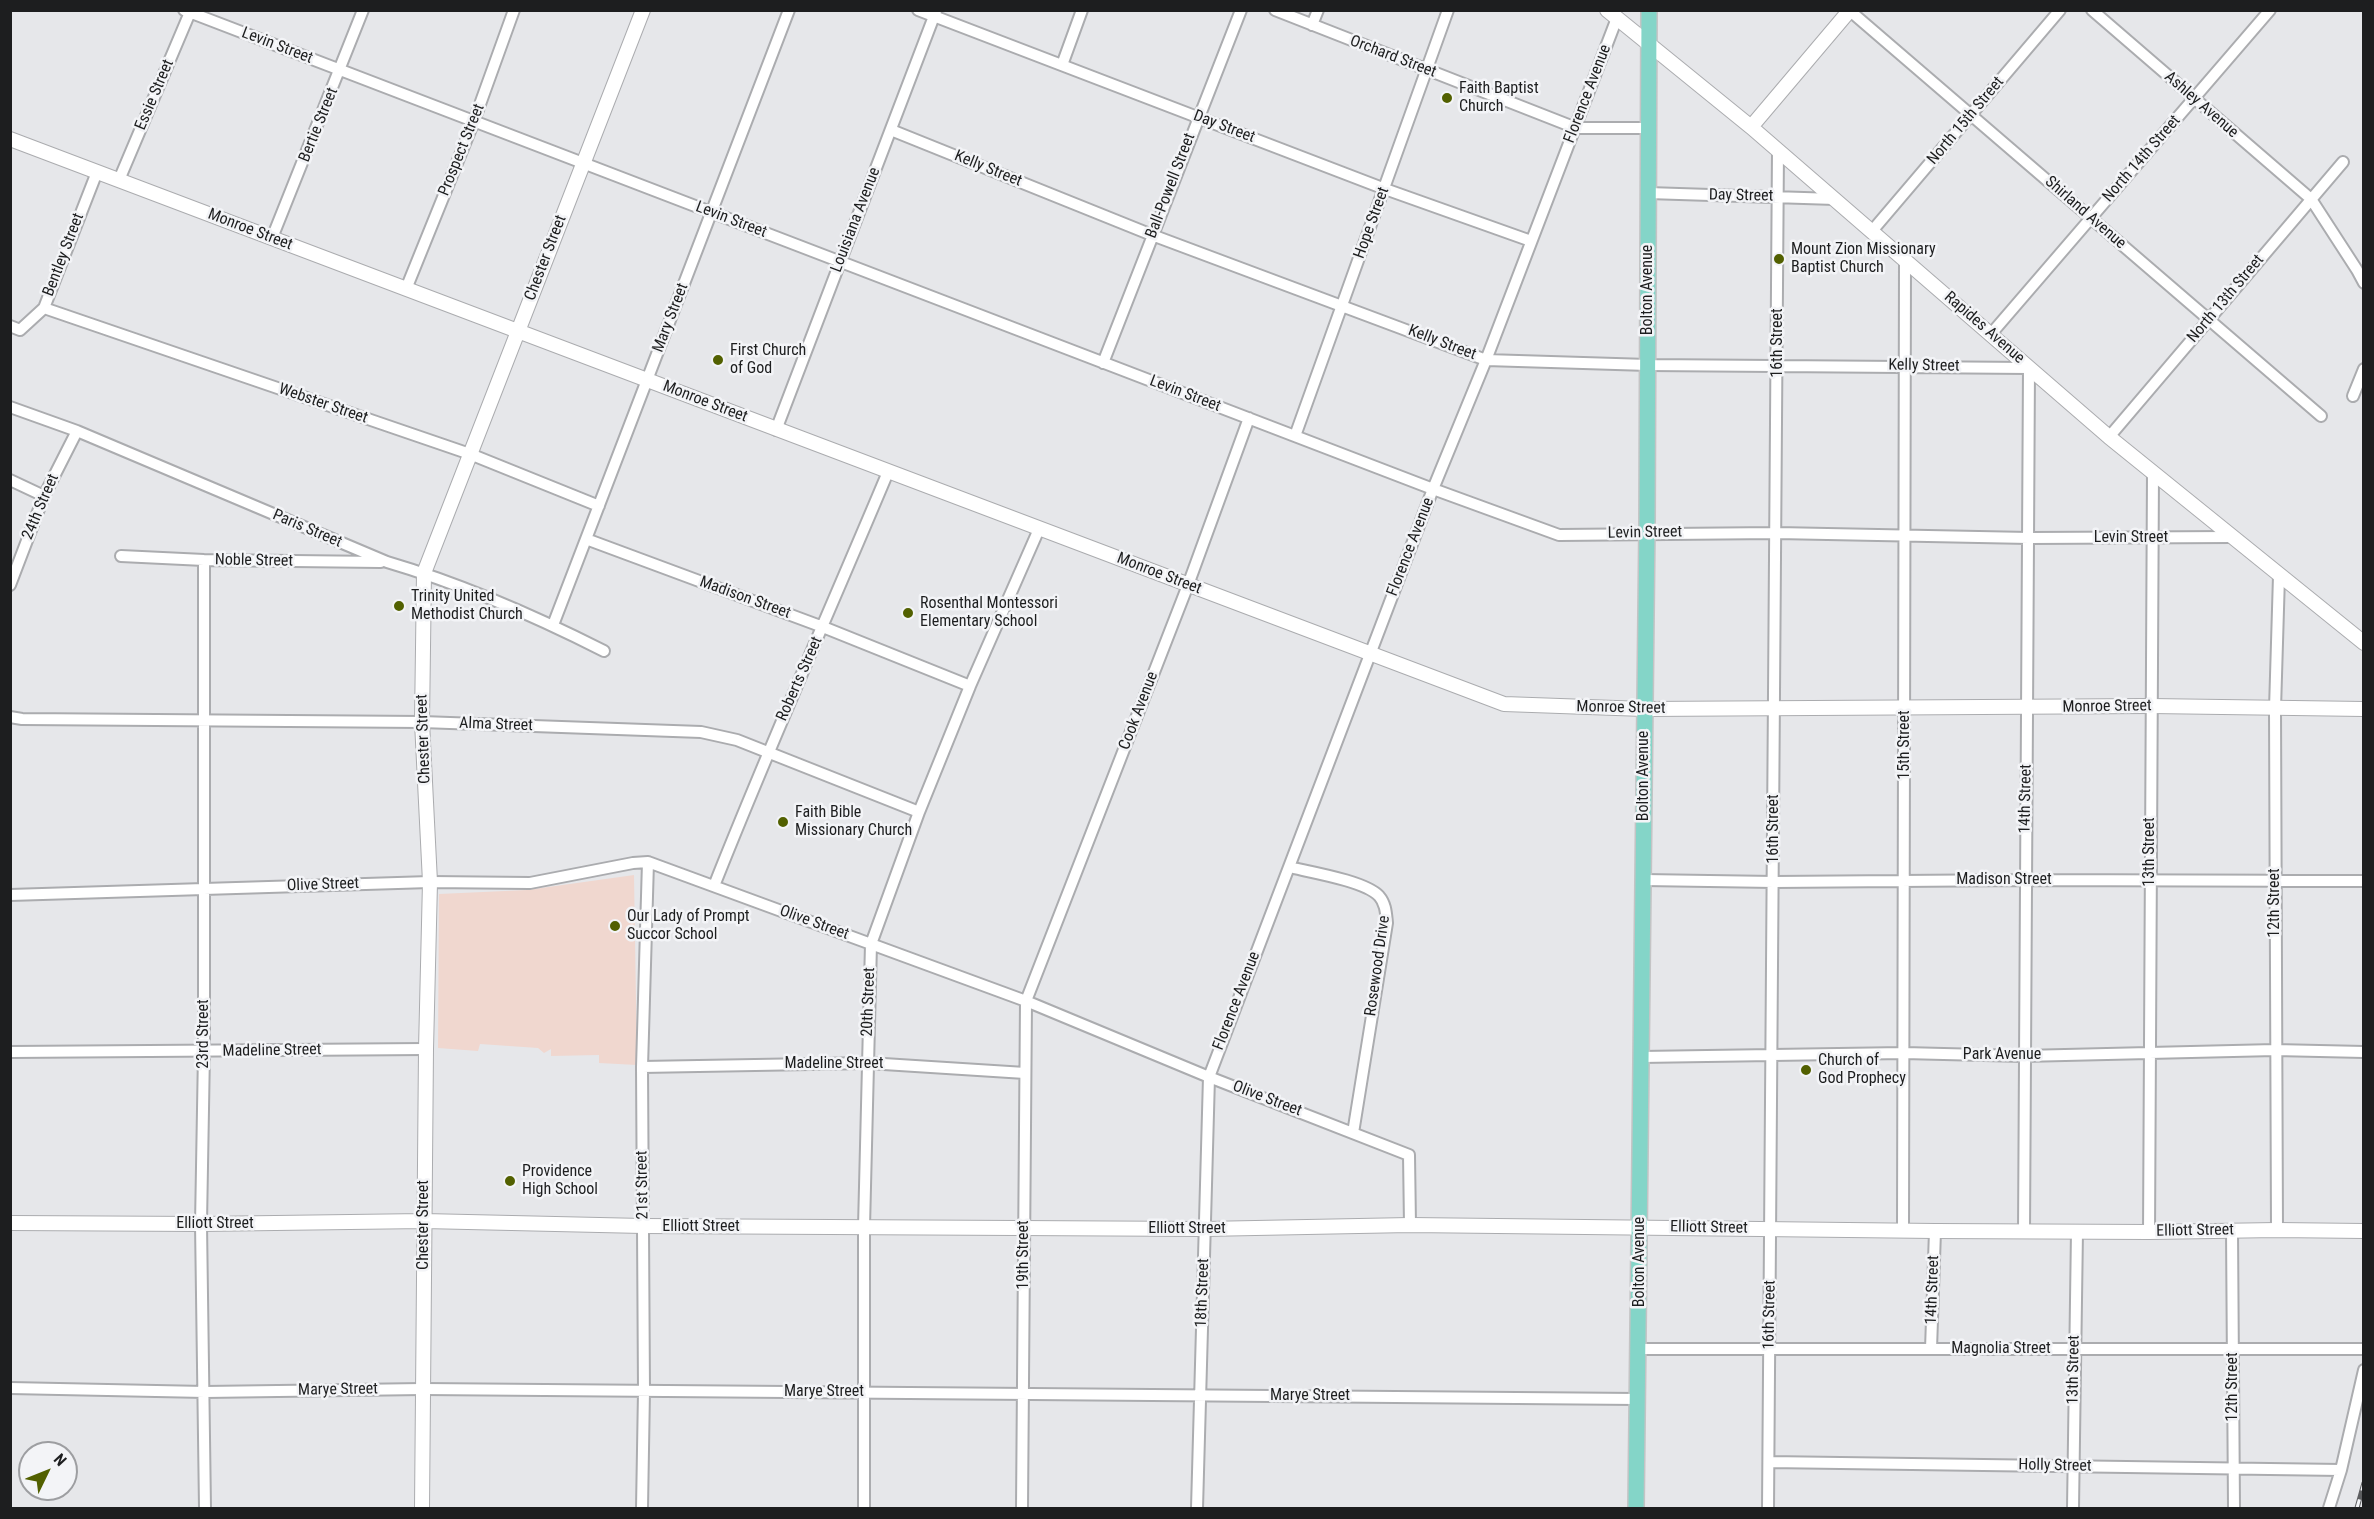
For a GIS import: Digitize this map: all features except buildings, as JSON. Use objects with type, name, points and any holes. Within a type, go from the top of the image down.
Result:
[{"type":"main road","name":"Chester Street","points":[[422,1509],[426,1049],[430,882],[422,722],[424,573],[643,10]]},
{"type":"main road","name":"Bolton Avenue","points":[[1636,1509],[1644,880],[1649,128],[1647,44],[1649,10]]},
{"type":"main road","points":[[1751,126],[1850,11]]},
{"type":"main road","name":"Rapides Avenue","points":[[1612,14],[1751,126],[2109,437],[2362,641]]},
{"type":"main road","name":"Monroe Street","points":[[10,139],[1504,704],[1644,709],[2151,706],[2276,709],[2364,708]]},
{"type":"main road","name":"Elliott Street","points":[[10,1223],[201,1224],[424,1221],[644,1226],[1204,1229],[1410,1225],[1935,1231],[2364,1231]]},
{"type":"street","name":"Bertie Street","points":[[272,238],[341,70],[363,10]]},
{"type":"street","name":"Prospect Street","points":[[406,289],[474,122],[514,10]]},
{"type":"street","name":"Mary Street","points":[[553,626],[789,10]]},
{"type":"street","name":"Day Street","points":[[918,10],[935,14],[1385,189],[1531,242]]},
{"type":"street","points":[[1062,65],[1082,10]]},
{"type":"street","name":"Ball-Powell Street","points":[[1103,363],[1241,10]]},
{"type":"street","name":"Orchard Street","points":[[1275,10],[1576,128],[1649,128]]},
{"type":"street","points":[[1312,25],[1318,10]]},
{"type":"street","name":"Hope Street","points":[[1295,436],[1448,10]]},
{"type":"street","name":"North 15th Street","points":[[1872,231],[2060,10]]},
{"type":"street","name":"Ashley Avenue","points":[[2092,10],[2311,199],[2364,283]]},
{"type":"street","name":"North 14th Street","points":[[1991,334],[2270,10]]},
{"type":"street","name":"Levin Street","points":[[188,11],[1103,363],[1559,535],[1777,533],[1906,537],[2231,537]]},
{"type":"street","name":"Essie Street","points":[[118,180],[188,11]]},
{"type":"street","name":"Shirland Avenue","points":[[1850,11],[2321,416]]},
{"type":"street","name":"Louisiana Avenue","points":[[776,429],[935,14]]},
{"type":"street","name":"Florence Avenue","points":[[1209,1077],[1433,489],[1576,128],[1612,14]]},
{"type":"street","name":"Kelly Street","points":[[891,130],[1152,235],[1486,360],[1648,365],[2029,368]]},
{"type":"street","name":"16th Street","points":[[1768,1509],[1777,533],[1778,150]]},
{"type":"street","name":"North 13th Street","points":[[2109,437],[2343,162]]},
{"type":"street","name":"Bentley Street","points":[[15,328],[44,308],[97,172]]},
{"type":"street","name":"Day Street","points":[[1648,193],[1835,199]]},
{"type":"street","name":"15th Street","points":[[1903,1229],[1905,260]]},
{"type":"street","name":"Webster Street","points":[[44,308],[470,454],[599,506]]},
{"type":"street","name":"14th Street","points":[[2024,1231],[2023,1056],[2029,368]]},
{"type":"street","points":[[2354,396],[2364,369]]},
{"type":"street","name":"Paris Street","points":[[10,407],[77,431],[387,562],[424,573],[553,626],[604,651]]},
{"type":"street","name":"Cook Avenue","points":[[1026,1001],[1188,585],[1249,418]]},
{"type":"street","name":"24th Street","points":[[10,585],[44,496],[77,431]]},
{"type":"street","name":"Roberts Street","points":[[714,886],[767,752],[823,627],[888,472]]},
{"type":"street","name":"13th Street","points":[[2149,1232],[2153,472]]},
{"type":"street","points":[[10,480],[44,496]]},
{"type":"street","name":"20th Street","points":[[864,1509],[864,1227],[871,944],[919,812],[970,686],[1039,529]]},
{"type":"street","name":"Madison Street","points":[[586,539],[823,627],[970,686]]},
{"type":"street","name":"Noble Street","points":[[121,556],[204,560],[387,562]]},
{"type":"street","name":"23rd Street","points":[[204,560],[204,1052],[201,1224],[205,1509]]},
{"type":"street","name":"12th Street","points":[[2277,1230],[2276,709],[2279,576]]},
{"type":"street","name":"Alma Street","points":[[10,717],[22,719],[422,722],[701,732],[737,740],[919,812]]},
{"type":"street","name":"Alma Street","points":[[10,725],[22,719]]},
{"type":"street","name":"Olive Street","points":[[10,895],[430,882],[530,883],[648,862],[1026,1001],[1209,1077],[1409,1155],[1410,1225]]},
{"type":"street","name":"21st Street","points":[[642,1509],[644,1226],[642,1067],[648,862]]},
{"type":"street","name":"Rosewood Drive","points":[[1289,867],[1365,886],[1379,896],[1386,908],[1387,923],[1353,1133]]},
{"type":"street","name":"Madison Street","points":[[1644,880],[1774,882],[2364,881]]},
{"type":"street","name":"19th Street","points":[[1022,1509],[1026,1001]]},
{"type":"street","name":"Madeline Street","points":[[10,1052],[426,1049]]},
{"type":"street","name":"Park Avenue","points":[[1641,1057],[1904,1053],[2023,1056],[2275,1050],[2364,1052]]},
{"type":"street","name":"Madeline Street","points":[[642,1067],[868,1063],[1025,1072]]},
{"type":"street","name":"18th Street","points":[[1197,1509],[1209,1077]]},
{"type":"street","name":"12th Street","points":[[2232,1230],[2234,1509]]},
{"type":"street","name":"14th Street","points":[[1931,1349],[1935,1231]]},
{"type":"street","name":"13th Street","points":[[2073,1509],[2077,1231]]},
{"type":"street","name":"Magnolia Street","points":[[1639,1349],[2364,1349]]},
{"type":"street","points":[[2329,1509],[2341,1470],[2364,1370]]},
{"type":"street","name":"Marye Street","points":[[10,1388],[205,1392],[423,1389],[1023,1392],[1638,1399]]},
{"type":"street","name":"Holly Street","points":[[1769,1462],[2341,1470]]},
{"type":"shaded area","points":[[634,875],[637,1065],[599,1063],[599,1055],[551,1056],[551,1049],[544,1053],[538,1048],[480,1044],[478,1051],[438,1048],[439,894],[527,890]]},
{"type":"railway","points":[[2357,1508],[2364,1483]]},
{"type":"place","name":"Faith Baptist Church","points":[[1447,98]]},
{"type":"place","name":"Mount Zion Missionary Baptist Church","points":[[1779,259]]},
{"type":"place","name":"First Church of God","points":[[718,360]]},
{"type":"place","name":"Trinity United Methodist Church","points":[[399,606]]},
{"type":"place","name":"Rosenthal Montessori Elementary School","points":[[908,613]]},
{"type":"place","name":"Faith Bible Missionary Church","points":[[783,822]]},
{"type":"place","name":"Our Lady of Prompt Succor School","points":[[615,926]]},
{"type":"place","name":"Church of God Prophecy","points":[[1806,1070]]},
{"type":"place","name":"Providence High School","points":[[510,1181]]}]
